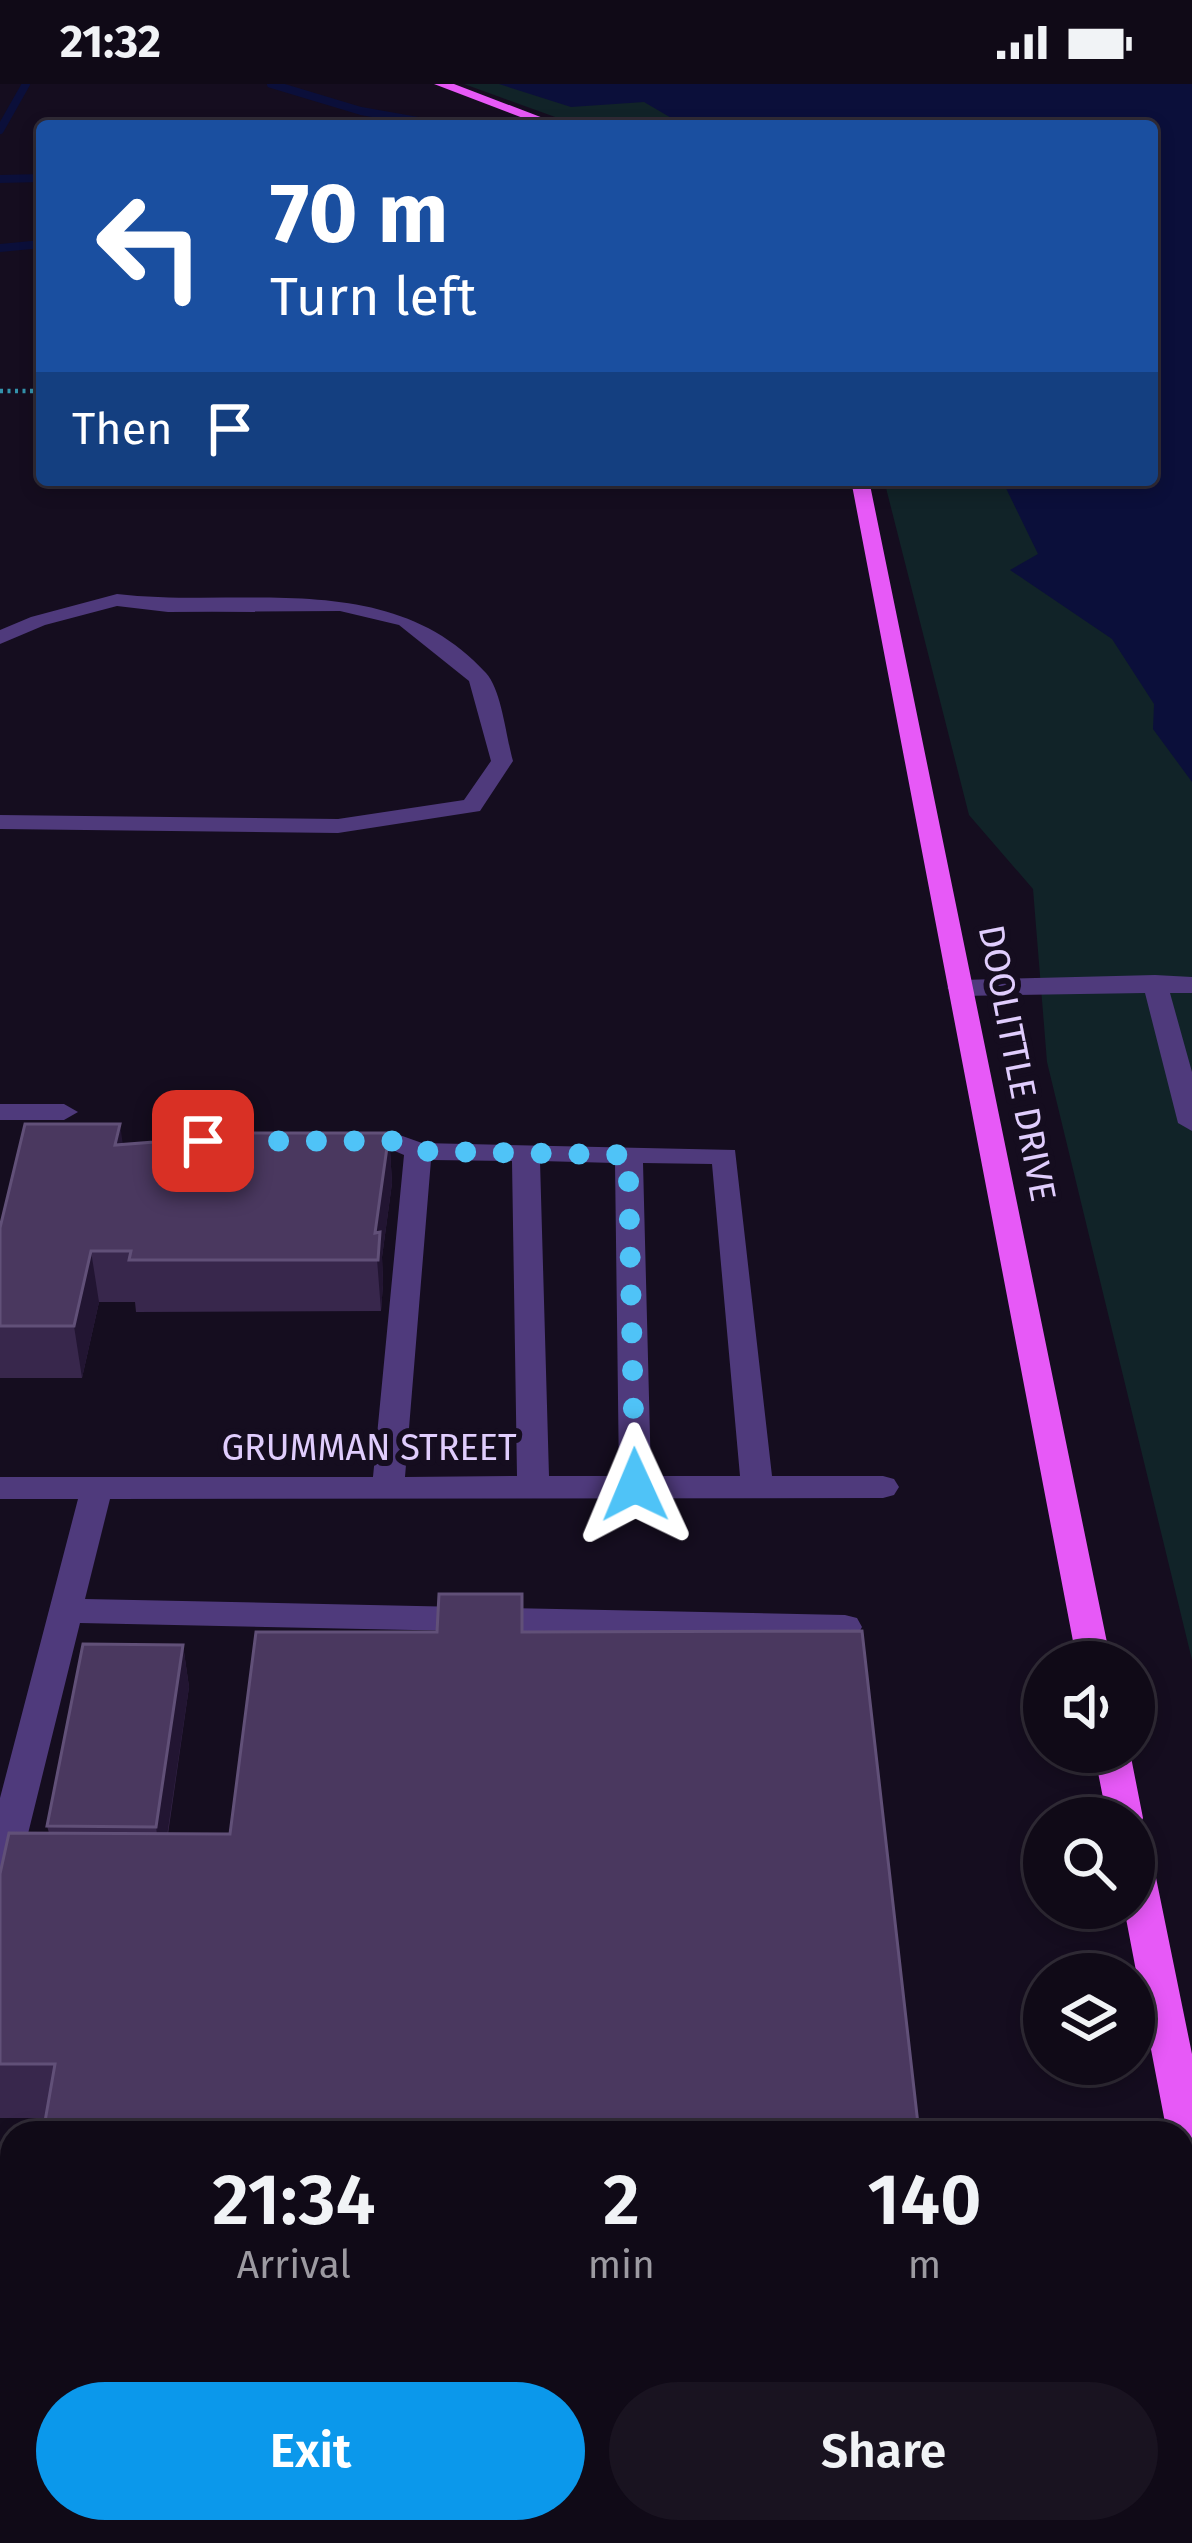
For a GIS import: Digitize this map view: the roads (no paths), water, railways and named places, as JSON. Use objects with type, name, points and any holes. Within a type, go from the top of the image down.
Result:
[{"type":"main road","points":[[441,84],[540,120]]},
{"type":"main road","name":"DOOLITTLE DRIVE","points":[[861,486],[1090,1641]]},
{"type":"main road","points":[[1147,1929],[1185,2121]]},
{"type":"street","points":[[0,638],[38,621],[116,600],[362,610],[406,621],[478,678],[502,761],[472,806],[338,826],[0,822]]},
{"type":"street","points":[[1156,982],[1192,1123]]},
{"type":"street","points":[[960,988],[1192,985]]},
{"type":"street","points":[[0,1112],[64,1112]]},
{"type":"street","points":[[322,1141],[394,1141],[418,1151],[725,1156],[757,1486]]},
{"type":"street","points":[[388,1486],[418,1151]]},
{"type":"street","points":[[526,1153],[533,1486]]},
{"type":"street","points":[[628,1155],[635,1485]]},
{"type":"street","name":"GRUMMAN STREET","points":[[0,1487],[883,1486]]},
{"type":"street","points":[[4,1854],[97,1487]]},
{"type":"street","points":[[65,1611],[845,1627]]},
{"type":"waterway","points":[[0,130],[26,84]]},
{"type":"waterway","points":[[271,84],[361,111],[412,120]]},
{"type":"waterway","points":[[0,179],[36,178]]},
{"type":"waterway","points":[[0,248],[36,245]]}]
